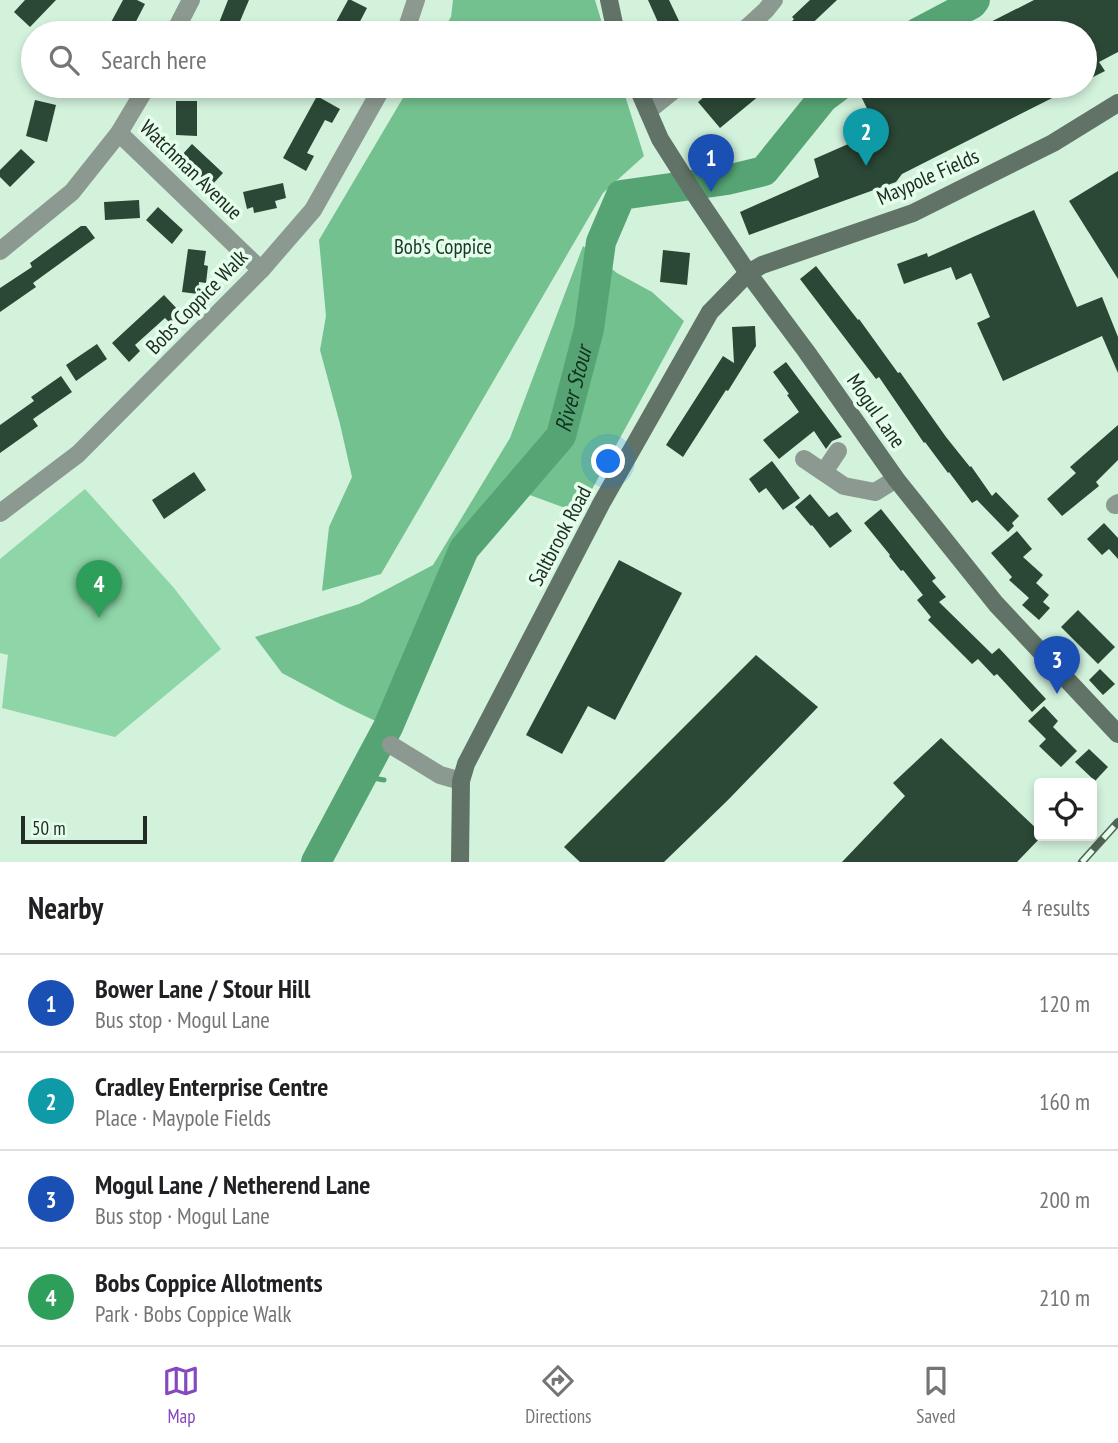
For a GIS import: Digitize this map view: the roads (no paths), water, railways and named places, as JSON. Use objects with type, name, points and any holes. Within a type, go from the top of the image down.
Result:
[{"type":"street","points":[[180,21],[191,0]]},
{"type":"street","points":[[409,21],[416,0]]},
{"type":"street","points":[[609,0],[613,21]]},
{"type":"street","points":[[754,21],[774,0]]},
{"type":"street","points":[[0,251],[72,192],[119,133],[140,98]]},
{"type":"street","name":"Bobs Coppice Walk","points":[[0,513],[78,454],[261,270],[313,211],[376,98]]},
{"type":"street","name":"Mogul Lane","points":[[642,98],[660,139],[678,169],[896,479],[996,604],[1118,734]]},
{"type":"street","points":[[648,111],[664,98]]},
{"type":"street","name":"Maypole Fields","points":[[748,272],[913,213],[1053,143],[1118,103]]},
{"type":"street","name":"Watchman Avenue","points":[[119,133],[261,270]]},
{"type":"street","name":"Saltbrook Road","points":[[460,862],[461,781],[466,764],[601,504],[710,312],[748,272]]},
{"type":"street","points":[[824,472],[838,451]]},
{"type":"street","points":[[804,459],[844,486],[874,492],[896,479]]},
{"type":"street","points":[[391,745],[440,775],[461,781]]},
{"type":"waterway","name":"River Stour","points":[[940,21],[975,0]]},
{"type":"waterway","name":"River Stour","points":[[316,862],[388,727],[464,549],[561,436],[589,329],[601,242],[621,195],[727,180],[764,171],[823,98]]},
{"type":"waterway","points":[[362,776],[384,780]]},
{"type":"railway","points":[[1082,862],[1118,822]]},
{"type":"place","name":"Cradley Enterprise Centre","points":[[866,166]]},
{"type":"place","name":"Bower Lane / Stour Hill","points":[[711,192]]},
{"type":"place","name":"Bobs Coppice Allotments","points":[[99,618]]},
{"type":"place","name":"Mogul Lane / Netherend Lane","points":[[1057,694]]},
{"type":"park label","name":"Bob's Coppice","points":[[443,247]]}]
